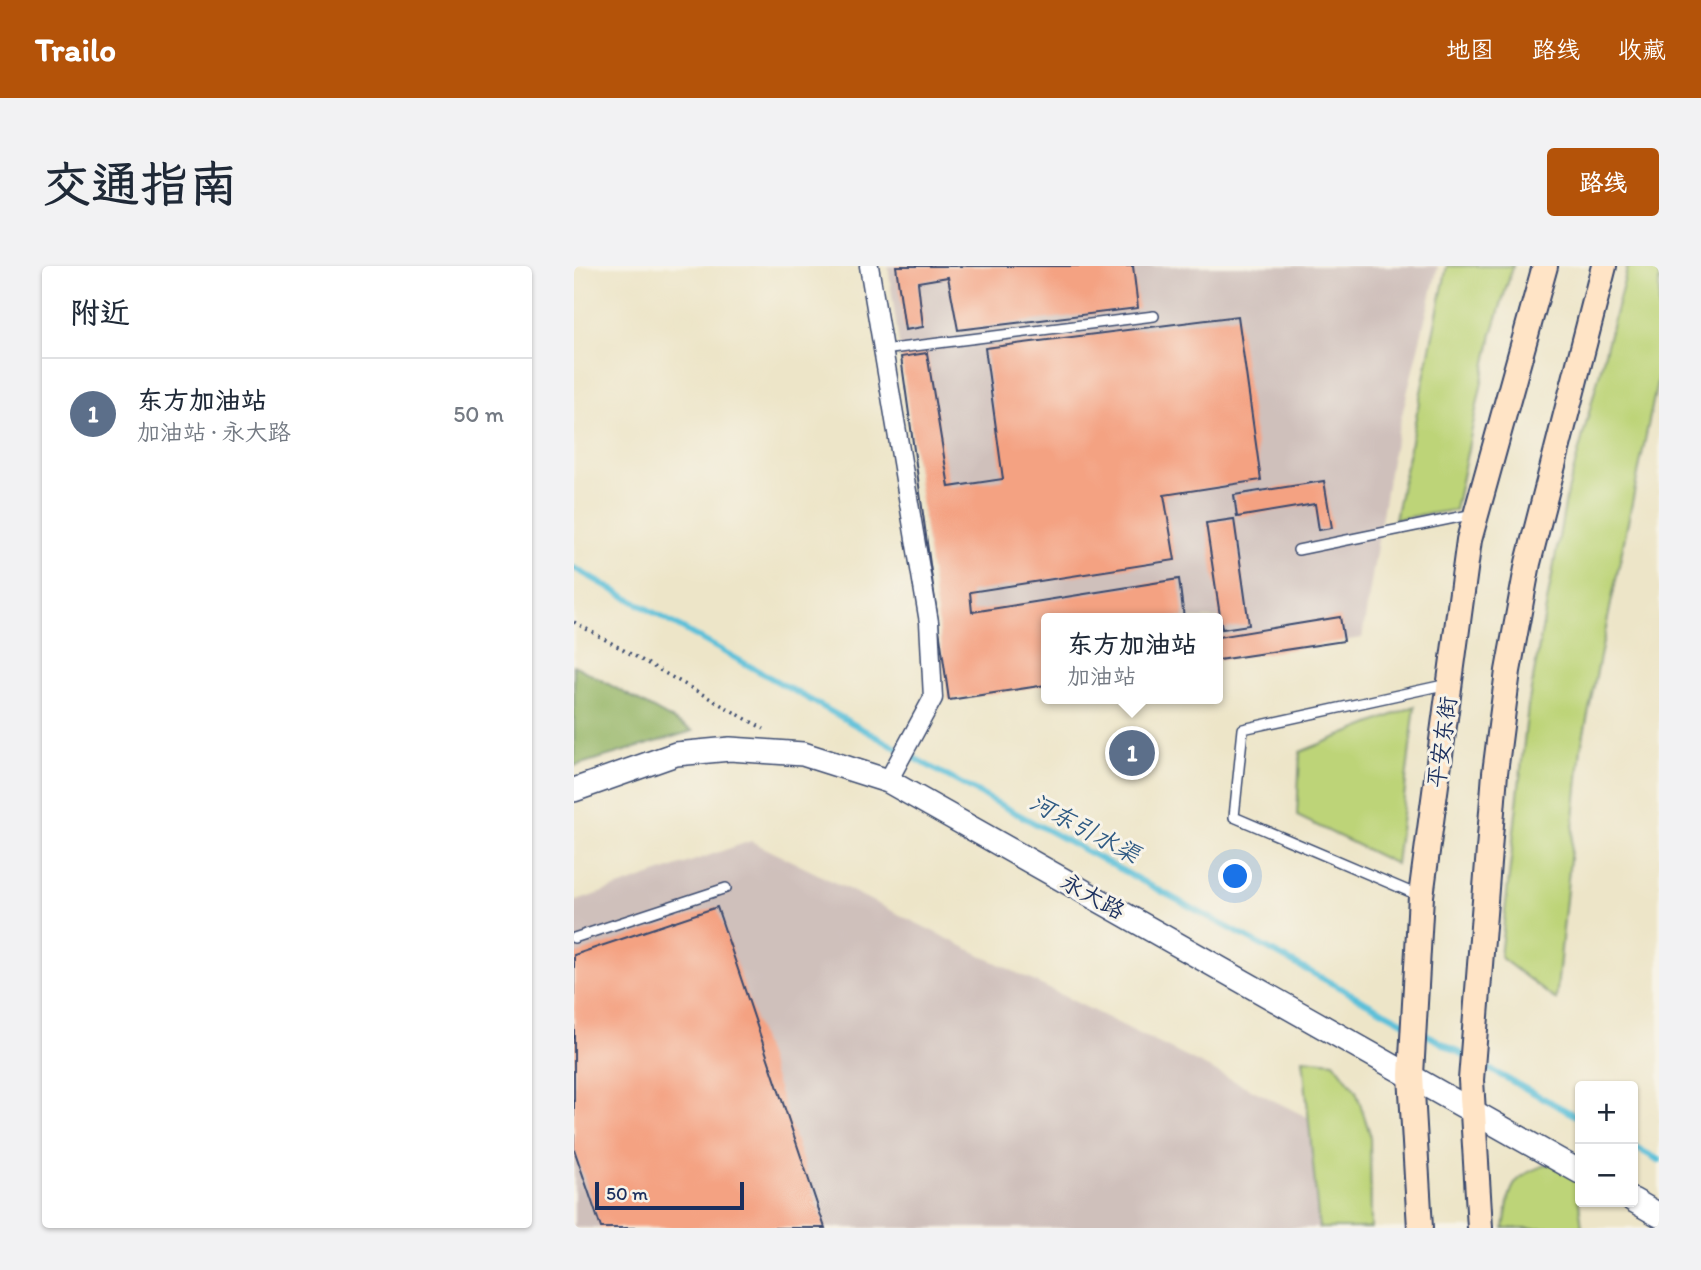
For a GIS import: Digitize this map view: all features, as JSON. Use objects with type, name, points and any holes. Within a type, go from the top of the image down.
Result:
[{"type":"main road","name":"平安东街","points":[[1420,1228],[1411,1075],[1421,896],[1469,540],[1545,266]]},
{"type":"main road","points":[[1480,1228],[1471,1080],[1476,982],[1495,773],[1508,671],[1531,550],[1604,266]]},
{"type":"street","points":[[869,266],[929,622],[933,698],[888,781]]},
{"type":"street","name":"永大路","points":[[574,790],[676,754],[730,749],[803,754],[888,781],[1575,1169]]},
{"type":"street","points":[[1638,1203],[1659,1215]]},
{"type":"lane","points":[[883,350],[1153,316]]},
{"type":"lane","points":[[1298,551],[1476,514]]},
{"type":"lane","points":[[1421,896],[1234,817],[1243,729],[1450,684]]},
{"type":"lane","points":[[574,938],[726,888]]},
{"type":"path","points":[[574,622],[769,732]]},
{"type":"shaded area","points":[[888,266],[1438,266],[1391,460],[1362,638],[1223,659],[1223,613],[1041,613],[1041,686],[949,700]]},
{"type":"shaded area","points":[[751,841],[1309,1118],[1319,1228],[574,1228],[574,902]]},
{"type":"green space","points":[[1447,266],[1513,266],[1492,334],[1455,510],[1395,519]]},
{"type":"green space","points":[[1628,266],[1659,266],[1659,373],[1581,748],[1556,1000],[1500,957],[1528,706],[1566,499]]},
{"type":"green space","points":[[574,665],[693,731],[574,766]]},
{"type":"green space","points":[[1415,706],[1396,864],[1297,816],[1300,752]]},
{"type":"green space","points":[[1303,1059],[1334,1062],[1356,1091],[1370,1134],[1371,1228],[1319,1228]]},
{"type":"green space","points":[[1556,1161],[1575,1174],[1575,1207],[1580,1207],[1582,1228],[1504,1228],[1511,1191],[1515,1183],[1529,1172]]},
{"type":"building","points":[[896,266],[1133,266],[1138,308],[958,330],[948,277],[918,282],[923,327],[905,330]]},
{"type":"building","points":[[1238,316],[1261,480],[1164,495],[1175,560],[970,592],[972,612],[1179,579],[1183,613],[1041,613],[1041,686],[949,700],[901,357],[927,353],[949,487],[1003,479],[985,348]]},
{"type":"building","points":[[1324,481],[1332,528],[1319,530],[1315,504],[1237,517],[1234,495]]},
{"type":"building","points":[[1234,519],[1249,625],[1223,629],[1223,613],[1220,613],[1206,523]]},
{"type":"building","points":[[1340,617],[1344,641],[1223,659],[1223,636]]},
{"type":"building","points":[[717,907],[825,1228],[601,1228],[574,1149],[574,955]]},
{"type":"waterway","name":"河东引水渠","points":[[574,568],[934,769],[1407,1024]]},
{"type":"waterway","name":"河东引水渠","points":[[1420,1031],[1466,1056]]},
{"type":"waterway","name":"河东引水渠","points":[[1478,1063],[1575,1115]]},
{"type":"waterway","name":"河东引水渠","points":[[1638,1149],[1659,1160]]},
{"type":"place","name":"东方加油站","points":[[1132,753]]}]
